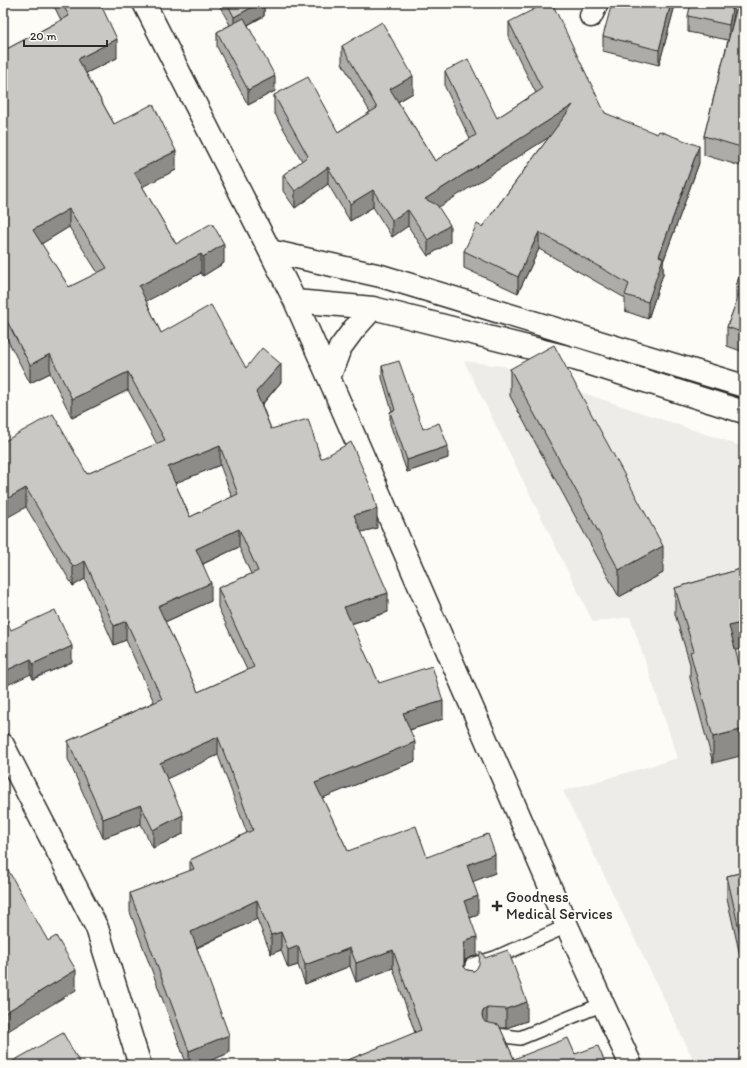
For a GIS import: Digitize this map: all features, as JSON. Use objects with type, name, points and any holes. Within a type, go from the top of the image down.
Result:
[{"type":"main road","points":[[144,3],[295,301],[567,926],[631,1065]]},
{"type":"main road","points":[[270,251],[381,276],[744,386]]},
{"type":"main road","points":[[295,301],[374,308],[575,359],[744,412]]},
{"type":"main road","points":[[329,378],[340,348],[354,329],[374,308]]},
{"type":"main road","points":[[3,745],[97,928],[140,1065]]},
{"type":"lane","points":[[471,982],[472,965],[495,958],[567,926]]},
{"type":"lane","points":[[490,1034],[520,1038],[603,1004]]},
{"type":"shaded area","points":[[464,361],[503,366],[744,447],[744,1065],[696,1065],[563,791],[678,758],[630,617],[593,622]]},
{"type":"building","points":[[62,3],[100,3],[117,39],[78,59],[114,124],[153,104],[176,151],[134,172],[176,244],[212,223],[224,244],[203,257],[201,254],[139,286],[161,333],[211,305],[246,368],[262,348],[281,364],[256,392],[271,429],[308,419],[321,459],[351,442],[372,490],[377,509],[354,515],[388,593],[344,607],[379,683],[432,666],[443,701],[403,713],[415,742],[315,783],[348,851],[416,826],[427,857],[488,834],[495,854],[467,865],[478,896],[464,901],[477,937],[469,939],[465,942],[464,967],[467,970],[474,971],[479,964],[480,952],[482,952],[485,958],[508,950],[527,1002],[506,1009],[487,1008],[483,1011],[483,1019],[485,1022],[499,1025],[514,1059],[568,1038],[575,1054],[598,1046],[606,1065],[336,1065],[421,1030],[393,950],[356,963],[350,948],[305,965],[298,946],[288,950],[281,932],[271,935],[257,900],[191,932],[229,1035],[189,1051],[130,893],[194,869],[190,860],[253,830],[218,737],[160,763],[183,815],[153,830],[141,805],[103,819],[68,741],[162,699],[126,621],[114,626],[85,561],[73,567],[26,488],[3,501],[3,442],[53,414],[87,474],[165,440],[128,372],[72,399],[50,354],[30,365],[7,321],[4,322],[3,320],[3,51],[69,16]],"holes":[[[69,209],[107,268],[69,287],[33,230]],[[220,446],[238,494],[190,517],[168,467]],[[239,529],[258,571],[218,588],[254,667],[198,692],[158,606],[211,583],[196,549]]]},
{"type":"building","points":[[227,3],[260,3],[234,17]]},
{"type":"building","points":[[546,3],[552,3],[605,113],[657,134],[659,131],[699,146],[659,256],[663,258],[648,302],[625,295],[629,284],[539,232],[518,277],[464,251],[477,224],[482,227],[573,105],[425,199],[437,205],[450,225],[428,240],[408,210],[392,220],[373,190],[350,204],[328,167],[295,191],[283,175],[308,156],[274,95],[308,77],[338,132],[377,108],[342,46],[382,22],[413,76],[390,89],[435,161],[476,135],[445,71],[468,59],[497,118],[542,89],[509,22]]},
{"type":"building","points":[[612,3],[671,3],[659,50],[603,36]]},
{"type":"building","points":[[691,3],[733,3],[729,25],[688,16]]},
{"type":"building","points":[[736,10],[744,12],[744,148],[704,136]]},
{"type":"building","points":[[244,18],[275,76],[248,90],[217,32]]},
{"type":"building","points":[[744,260],[744,333],[727,327],[741,289],[736,287]]},
{"type":"building","points":[[554,345],[663,546],[619,570],[510,369]]},
{"type":"building","points":[[399,361],[423,429],[439,423],[448,446],[407,460],[390,412],[395,410],[382,366]]},
{"type":"building","points":[[744,568],[744,622],[729,626],[744,683],[744,729],[713,737],[690,652],[694,651],[675,588]]},
{"type":"building","points":[[55,610],[72,646],[33,664],[31,659],[3,672],[3,613],[11,630]]},
{"type":"building","points":[[3,861],[48,941],[56,936],[76,970],[3,1014]]},
{"type":"building","points":[[744,872],[744,947],[743,947],[727,876]]},
{"type":"building","points":[[63,1033],[81,1065],[6,1065]]},
{"type":"place","name":"Goodness Medical Services","points":[[497,906]]}]
